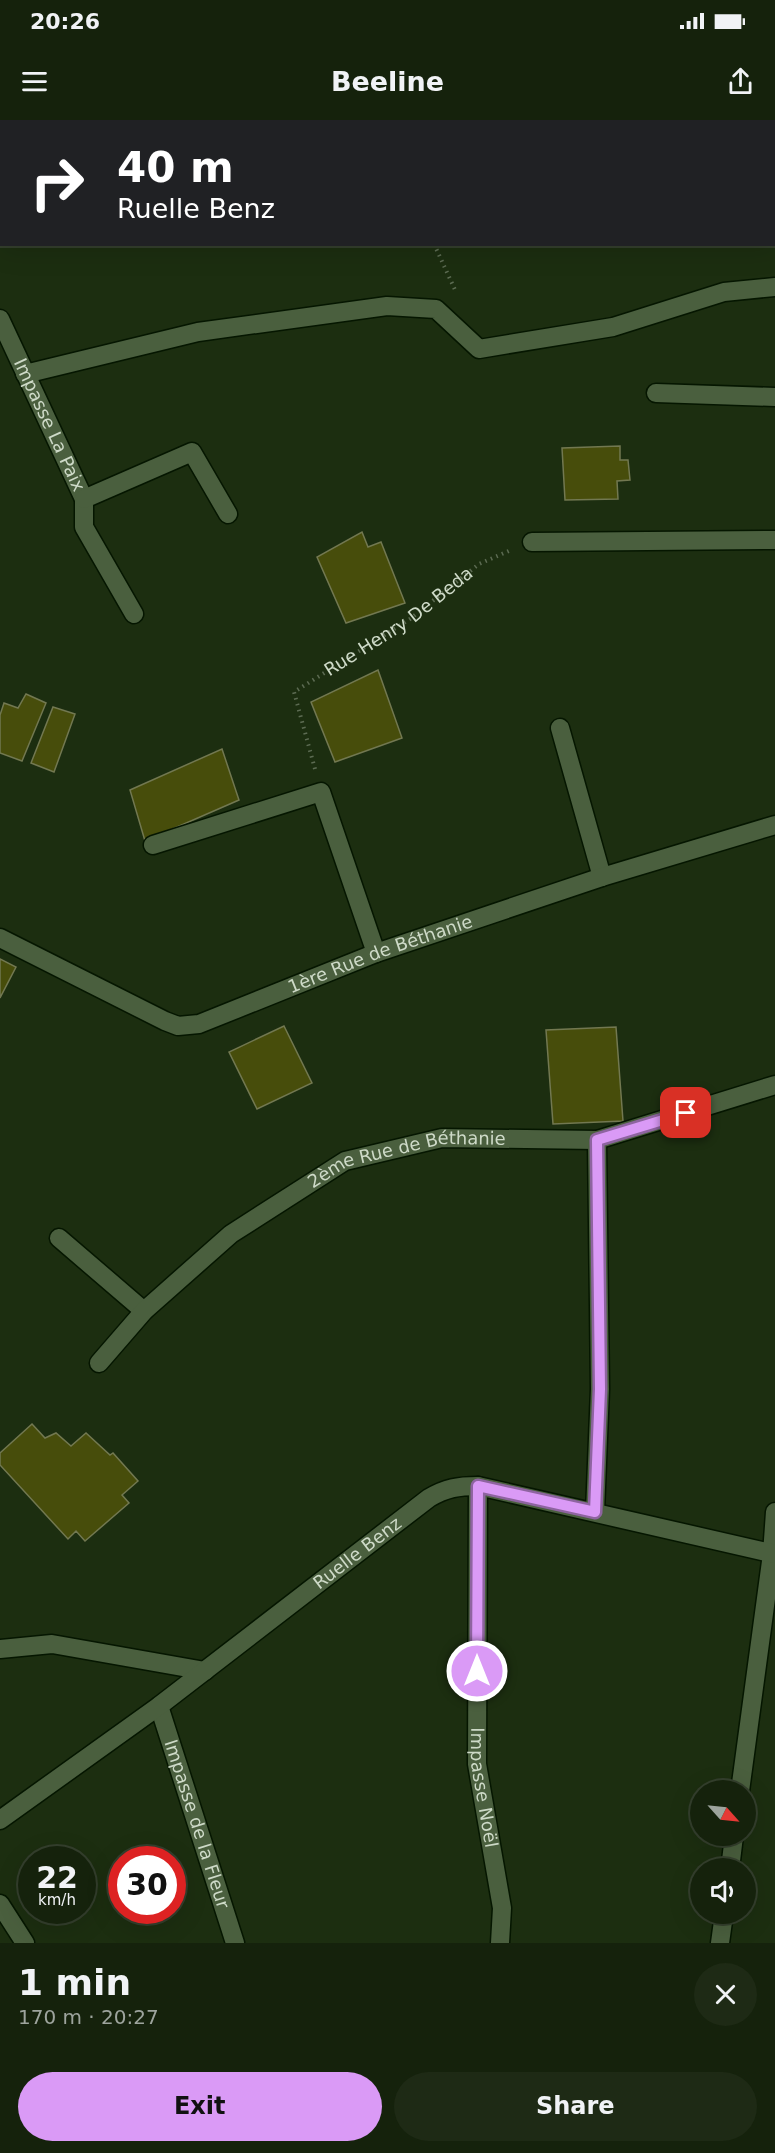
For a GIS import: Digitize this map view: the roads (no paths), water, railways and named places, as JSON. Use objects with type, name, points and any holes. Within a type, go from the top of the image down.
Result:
[{"type":"street","points":[[25,374],[198,332],[387,306],[436,309],[478,349],[613,327],[724,292],[775,287]]},
{"type":"street","name":"Impasse La Paix","points":[[0,319],[6,349],[25,374],[84,499]]},
{"type":"street","points":[[656,393],[775,397]]},
{"type":"street","points":[[134,614],[84,527],[84,499],[192,452],[228,514]]},
{"type":"street","points":[[532,542],[775,540]]},
{"type":"street","points":[[560,728],[602,877]]},
{"type":"street","points":[[153,845],[321,792],[376,952]]},
{"type":"street","name":"1ère Rue de Béthanie","points":[[0,938],[178,1026],[199,1024],[376,952],[602,877],[775,825]]},
{"type":"street","name":"2ème Rue de Béthanie","points":[[99,1363],[144,1311],[231,1234],[345,1161],[442,1138],[597,1140],[775,1085]]},
{"type":"street","points":[[595,1512],[600,1389],[597,1140]]},
{"type":"street","points":[[59,1238],[144,1311]]},
{"type":"street","name":"Ruelle Benz","points":[[0,1820],[159,1706],[429,1498],[451,1487],[478,1486],[774,1554]]},
{"type":"street","name":"Impasse Noël","points":[[478,1486],[477,1764],[502,1908],[500,1943]]},
{"type":"street","points":[[742,1780],[774,1554],[775,1512]]},
{"type":"street","points":[[0,1649],[52,1644],[205,1671]]},
{"type":"street","name":"Impasse de la Fleur","points":[[159,1706],[235,1943]]},
{"type":"street","points":[[0,1904],[25,1943]]},
{"type":"street","points":[[720,1943],[723,1924]]}]
